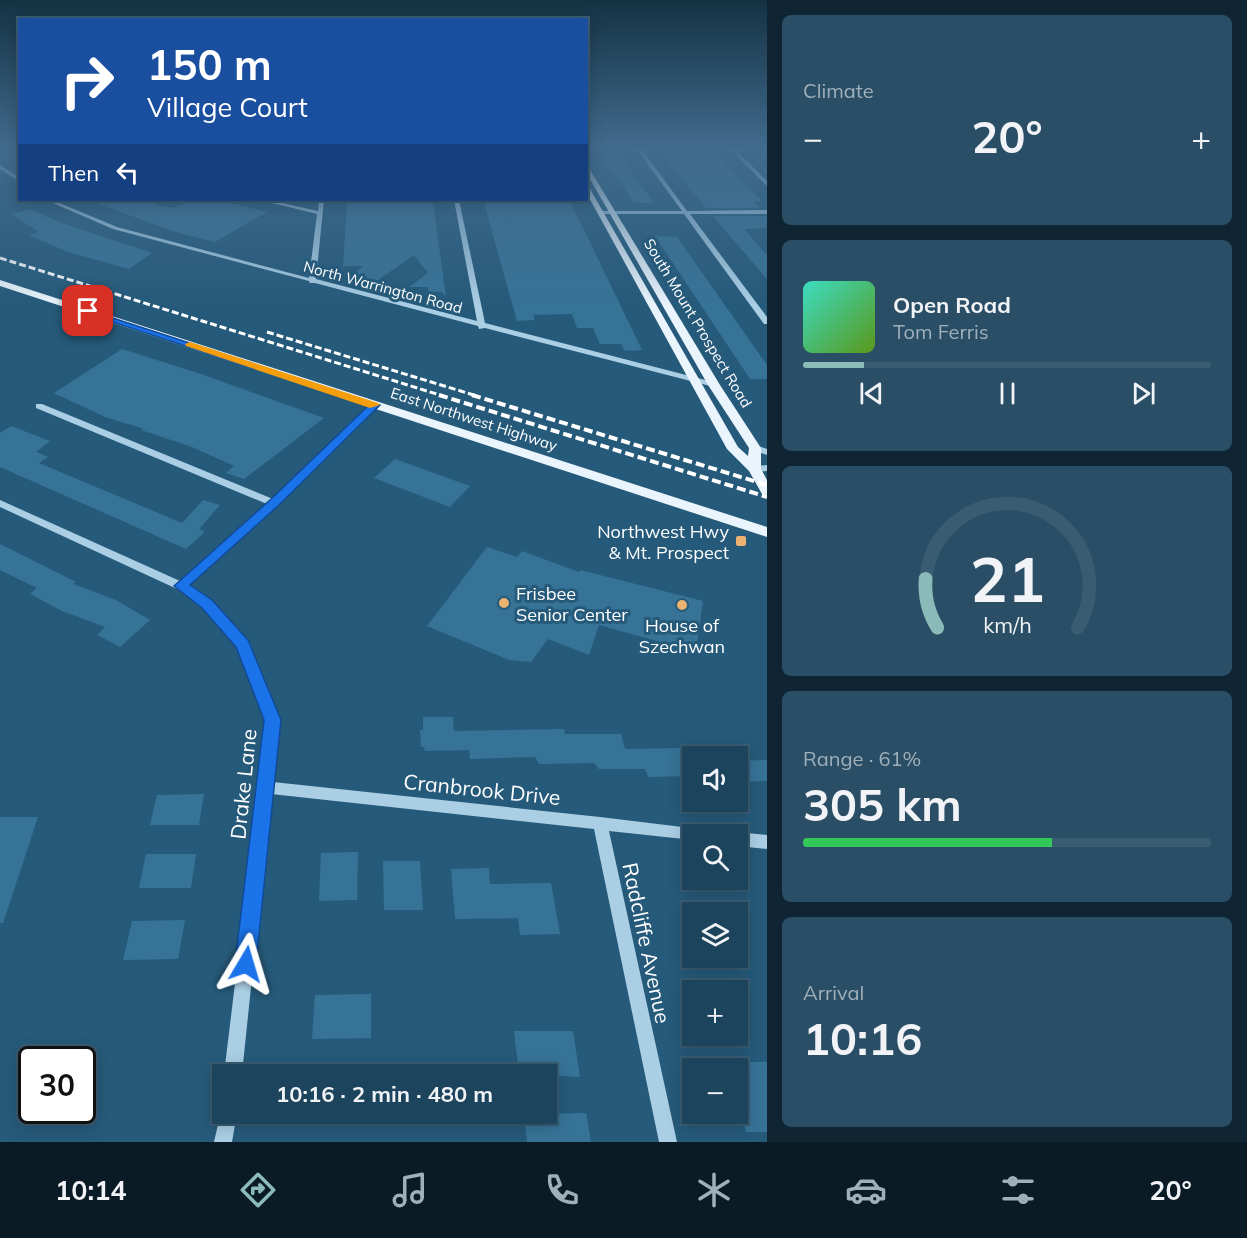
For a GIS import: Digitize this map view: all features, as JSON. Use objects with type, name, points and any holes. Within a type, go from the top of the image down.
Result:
[{"type":"main road","name":"South Mount Prospect Road","points":[[594,199],[733,449],[760,468],[767,491]]},
{"type":"main road","name":"South Mount Prospect Road","points":[[606,199],[714,385],[755,448]]},
{"type":"main road","name":"East Northwest Highway","points":[[0,283],[767,532]]},
{"type":"main road","points":[[755,448],[760,468]]},
{"type":"street","points":[[676,199],[767,322]]},
{"type":"street","name":"North Warrington Road","points":[[51,201],[115,228],[482,327],[714,385]]},
{"type":"street","points":[[267,201],[321,213]]},
{"type":"street","points":[[312,282],[322,201]]},
{"type":"street","points":[[457,201],[482,327]]},
{"type":"street","points":[[602,213],[767,212]]},
{"type":"street","points":[[181,586],[274,503],[375,405]]},
{"type":"street","points":[[39,406],[274,503]]},
{"type":"street","points":[[755,448],[767,452]]},
{"type":"street","name":"Drake Lane","points":[[0,503],[181,586],[207,604],[243,644],[273,720],[234,1064]]},
{"type":"street","name":"Cranbrook Drive","points":[[266,788],[682,833]]},
{"type":"street","name":"Radcliffe Avenue","points":[[600,823],[668,1142]]},
{"type":"street","points":[[748,840],[767,843]]},
{"type":"street","points":[[223,1142],[226,1124]]},
{"type":"building","points":[[632,199],[651,199],[654,203],[634,203]]},
{"type":"building","points":[[699,199],[762,201],[754,201],[759,208],[706,208]]},
{"type":"building","points":[[90,201],[156,201],[156,204],[171,208],[194,201],[223,201],[267,212],[215,242],[179,233]]},
{"type":"building","points":[[432,201],[446,297],[442,292],[428,292],[428,287],[409,287],[428,273],[414,255],[374,283],[351,277],[363,266],[343,266],[347,202]]},
{"type":"building","points":[[484,203],[571,203],[642,350],[625,351],[621,344],[600,344],[593,328],[577,328],[572,314],[533,315],[535,320],[517,321]]},
{"type":"building","points":[[31,209],[59,222],[152,253],[129,269],[68,252],[29,235],[39,232],[11,214]]},
{"type":"building","points":[[713,216],[767,216],[767,228],[744,229],[767,255],[767,279]]},
{"type":"building","points":[[655,236],[677,237],[767,365],[767,379],[750,379]]},
{"type":"building","points":[[122,349],[201,374],[324,418],[244,479],[226,473],[234,466],[192,447],[105,417],[54,393]]},
{"type":"building","points":[[11,426],[50,441],[36,452],[48,457],[39,463],[182,523],[203,500],[220,505],[199,529],[205,532],[186,549],[0,467],[0,433]]},
{"type":"building","points":[[395,459],[470,486],[450,507],[374,478]]},
{"type":"building","points":[[0,544],[76,582],[73,584],[116,600],[150,620],[120,647],[97,635],[105,627],[62,611],[30,594],[37,588],[0,570]]},
{"type":"building","points":[[487,547],[517,557],[522,551],[579,572],[580,570],[703,601],[696,652],[599,625],[589,655],[548,639],[531,662],[509,660],[427,626]]},
{"type":"building","points":[[423,717],[453,717],[454,731],[564,729],[565,734],[621,734],[625,749],[681,748],[682,776],[648,777],[645,769],[599,769],[594,763],[539,764],[535,757],[470,759],[469,750],[425,751],[424,747],[421,747],[420,730],[423,730]]},
{"type":"building","points":[[767,760],[767,781],[748,782],[748,761]]},
{"type":"building","points":[[204,794],[199,825],[150,825],[157,795]]},
{"type":"building","points":[[0,817],[38,817],[3,923],[0,923]]},
{"type":"building","points":[[358,852],[357,900],[319,901],[321,853]]},
{"type":"building","points":[[146,854],[196,854],[191,888],[139,888]]},
{"type":"building","points":[[383,861],[420,861],[423,910],[384,910]]},
{"type":"building","points":[[489,868],[490,884],[551,883],[560,934],[520,935],[518,918],[455,919],[451,869]]},
{"type":"building","points":[[185,920],[178,959],[123,960],[132,921]]},
{"type":"building","points":[[371,994],[371,1038],[312,1039],[315,995]]},
{"type":"building","points":[[514,1031],[573,1031],[580,1077],[557,1076],[557,1064],[518,1064]]},
{"type":"building","points":[[748,1062],[767,1062],[767,1132],[746,1132],[744,1124],[748,1124]]},
{"type":"building","points":[[557,1113],[586,1113],[591,1142],[527,1142],[525,1124],[557,1124]]},
{"type":"railway","points":[[0,258],[443,396]]},
{"type":"railway","points":[[267,332],[477,396]]},
{"type":"railway","points":[[439,395],[767,497]]},
{"type":"railway","points":[[472,395],[767,485]]},
{"type":"slow traffic","points":[[190,344],[374,405]]},
{"type":"place","name":"Northwest Hwy & Mt. Prospect","points":[[741,541]]},
{"type":"place","name":"Frisbee Senior Center","points":[[504,603]]},
{"type":"place","name":"House of Szechwan","points":[[682,605]]},
{"type":"route","points":[[88,311],[375,405],[274,503],[181,586],[207,604],[243,644],[273,720],[246,964]]}]
